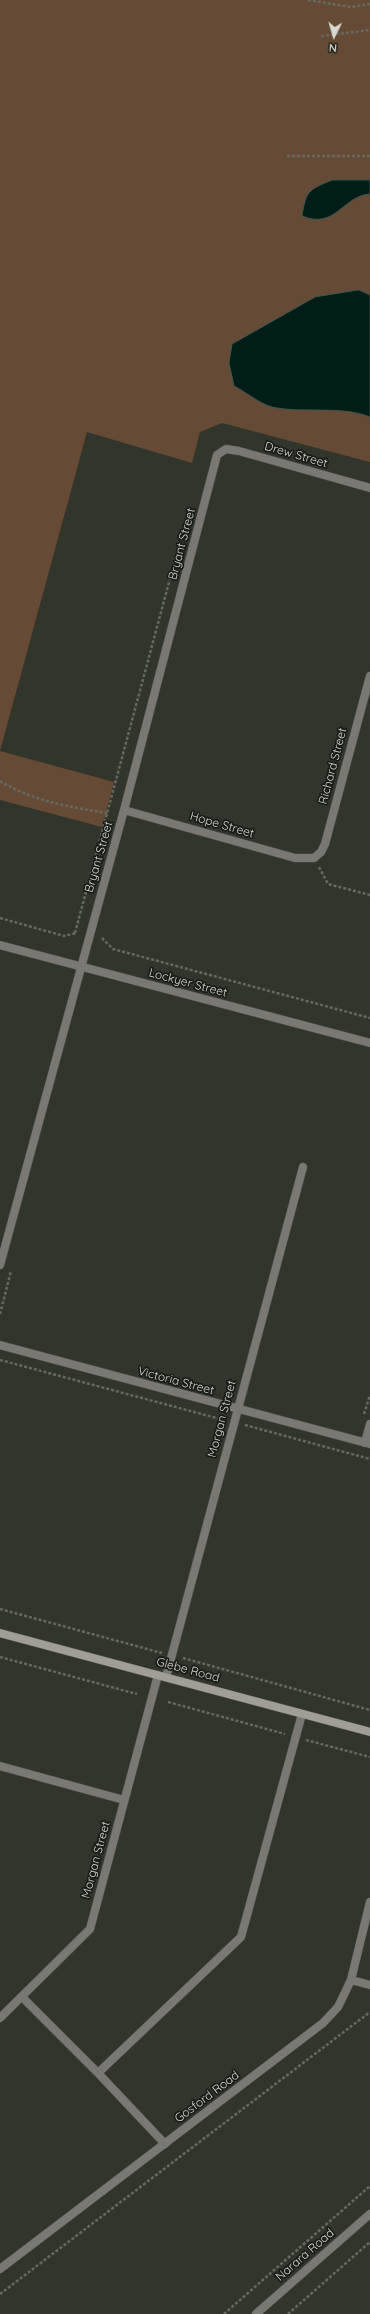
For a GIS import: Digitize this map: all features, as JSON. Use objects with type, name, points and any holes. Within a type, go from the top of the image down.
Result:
[{"type":"main road","name":"Glebe Road","points":[[0,1633],[370,1732]]},
{"type":"street","name":"Drew Street","points":[[218,455],[226,449],[239,451],[370,488]]},
{"type":"street","name":"Bryant Street","points":[[0,1265],[124,810],[218,455]]},
{"type":"street","name":"Richard Street","points":[[314,858],[321,852],[325,844],[370,676]]},
{"type":"street","name":"Hope Street","points":[[124,810],[295,858],[314,858]]},
{"type":"street","name":"Lockyer Street","points":[[0,945],[370,1043]]},
{"type":"street","name":"Morgan Street","points":[[0,2018],[90,1929],[124,1800],[162,1676],[303,1167]]},
{"type":"street","name":"Victoria Street","points":[[0,1345],[367,1443]]},
{"type":"street","points":[[366,1423],[367,1443]]},
{"type":"street","points":[[98,2073],[241,1937],[302,1714]]},
{"type":"street","points":[[0,1766],[124,1800]]},
{"type":"street","name":"Gosford Road","points":[[0,2269],[323,2023],[338,2007],[351,1980],[370,1902]]},
{"type":"street","points":[[351,1980],[370,1985]]},
{"type":"street","points":[[22,1997],[98,2073],[165,2144]]},
{"type":"street","name":"Narara Road","points":[[256,2314],[370,2214]]},
{"type":"path","points":[[308,0],[350,7],[370,4]]},
{"type":"path","points":[[322,36],[370,30]]},
{"type":"path","points":[[287,156],[370,156]]},
{"type":"path","points":[[75,933],[181,539]]},
{"type":"path","points":[[0,781],[18,792],[61,806],[107,814]]},
{"type":"path","points":[[314,858],[328,884],[370,895]]},
{"type":"path","points":[[0,918],[64,936],[80,933]]},
{"type":"path","points":[[102,938],[113,949],[370,1018]]},
{"type":"path","points":[[0,1360],[226,1420],[224,1427]]},
{"type":"path","points":[[366,1423],[370,1395]]},
{"type":"path","points":[[243,1432],[245,1425],[370,1459]]},
{"type":"path","points":[[0,1609],[164,1654],[166,1647]]},
{"type":"path","points":[[184,1651],[182,1658],[370,1710]]},
{"type":"path","points":[[0,1658],[137,1694]]},
{"type":"path","points":[[168,1702],[370,1757]]},
{"type":"path","points":[[0,2294],[370,2012]]},
{"type":"path","points":[[224,2314],[370,2186]]},
{"type":"path","points":[[288,2314],[370,2242]]},
{"type":"shaded area","points":[[0,0],[370,0],[370,462],[222,423],[200,432],[192,463],[87,432],[0,751]]},
{"type":"shaded area","points":[[0,751],[114,782],[102,827],[0,800]]},
{"type":"water","points":[[332,180],[370,180],[370,194],[360,196],[352,200],[331,216],[323,219],[314,219],[302,216],[305,201],[310,192],[318,186]]},
{"type":"water","points":[[359,290],[370,295],[370,417],[347,411],[297,410],[272,407],[234,386],[229,363],[232,344],[315,297]]}]
